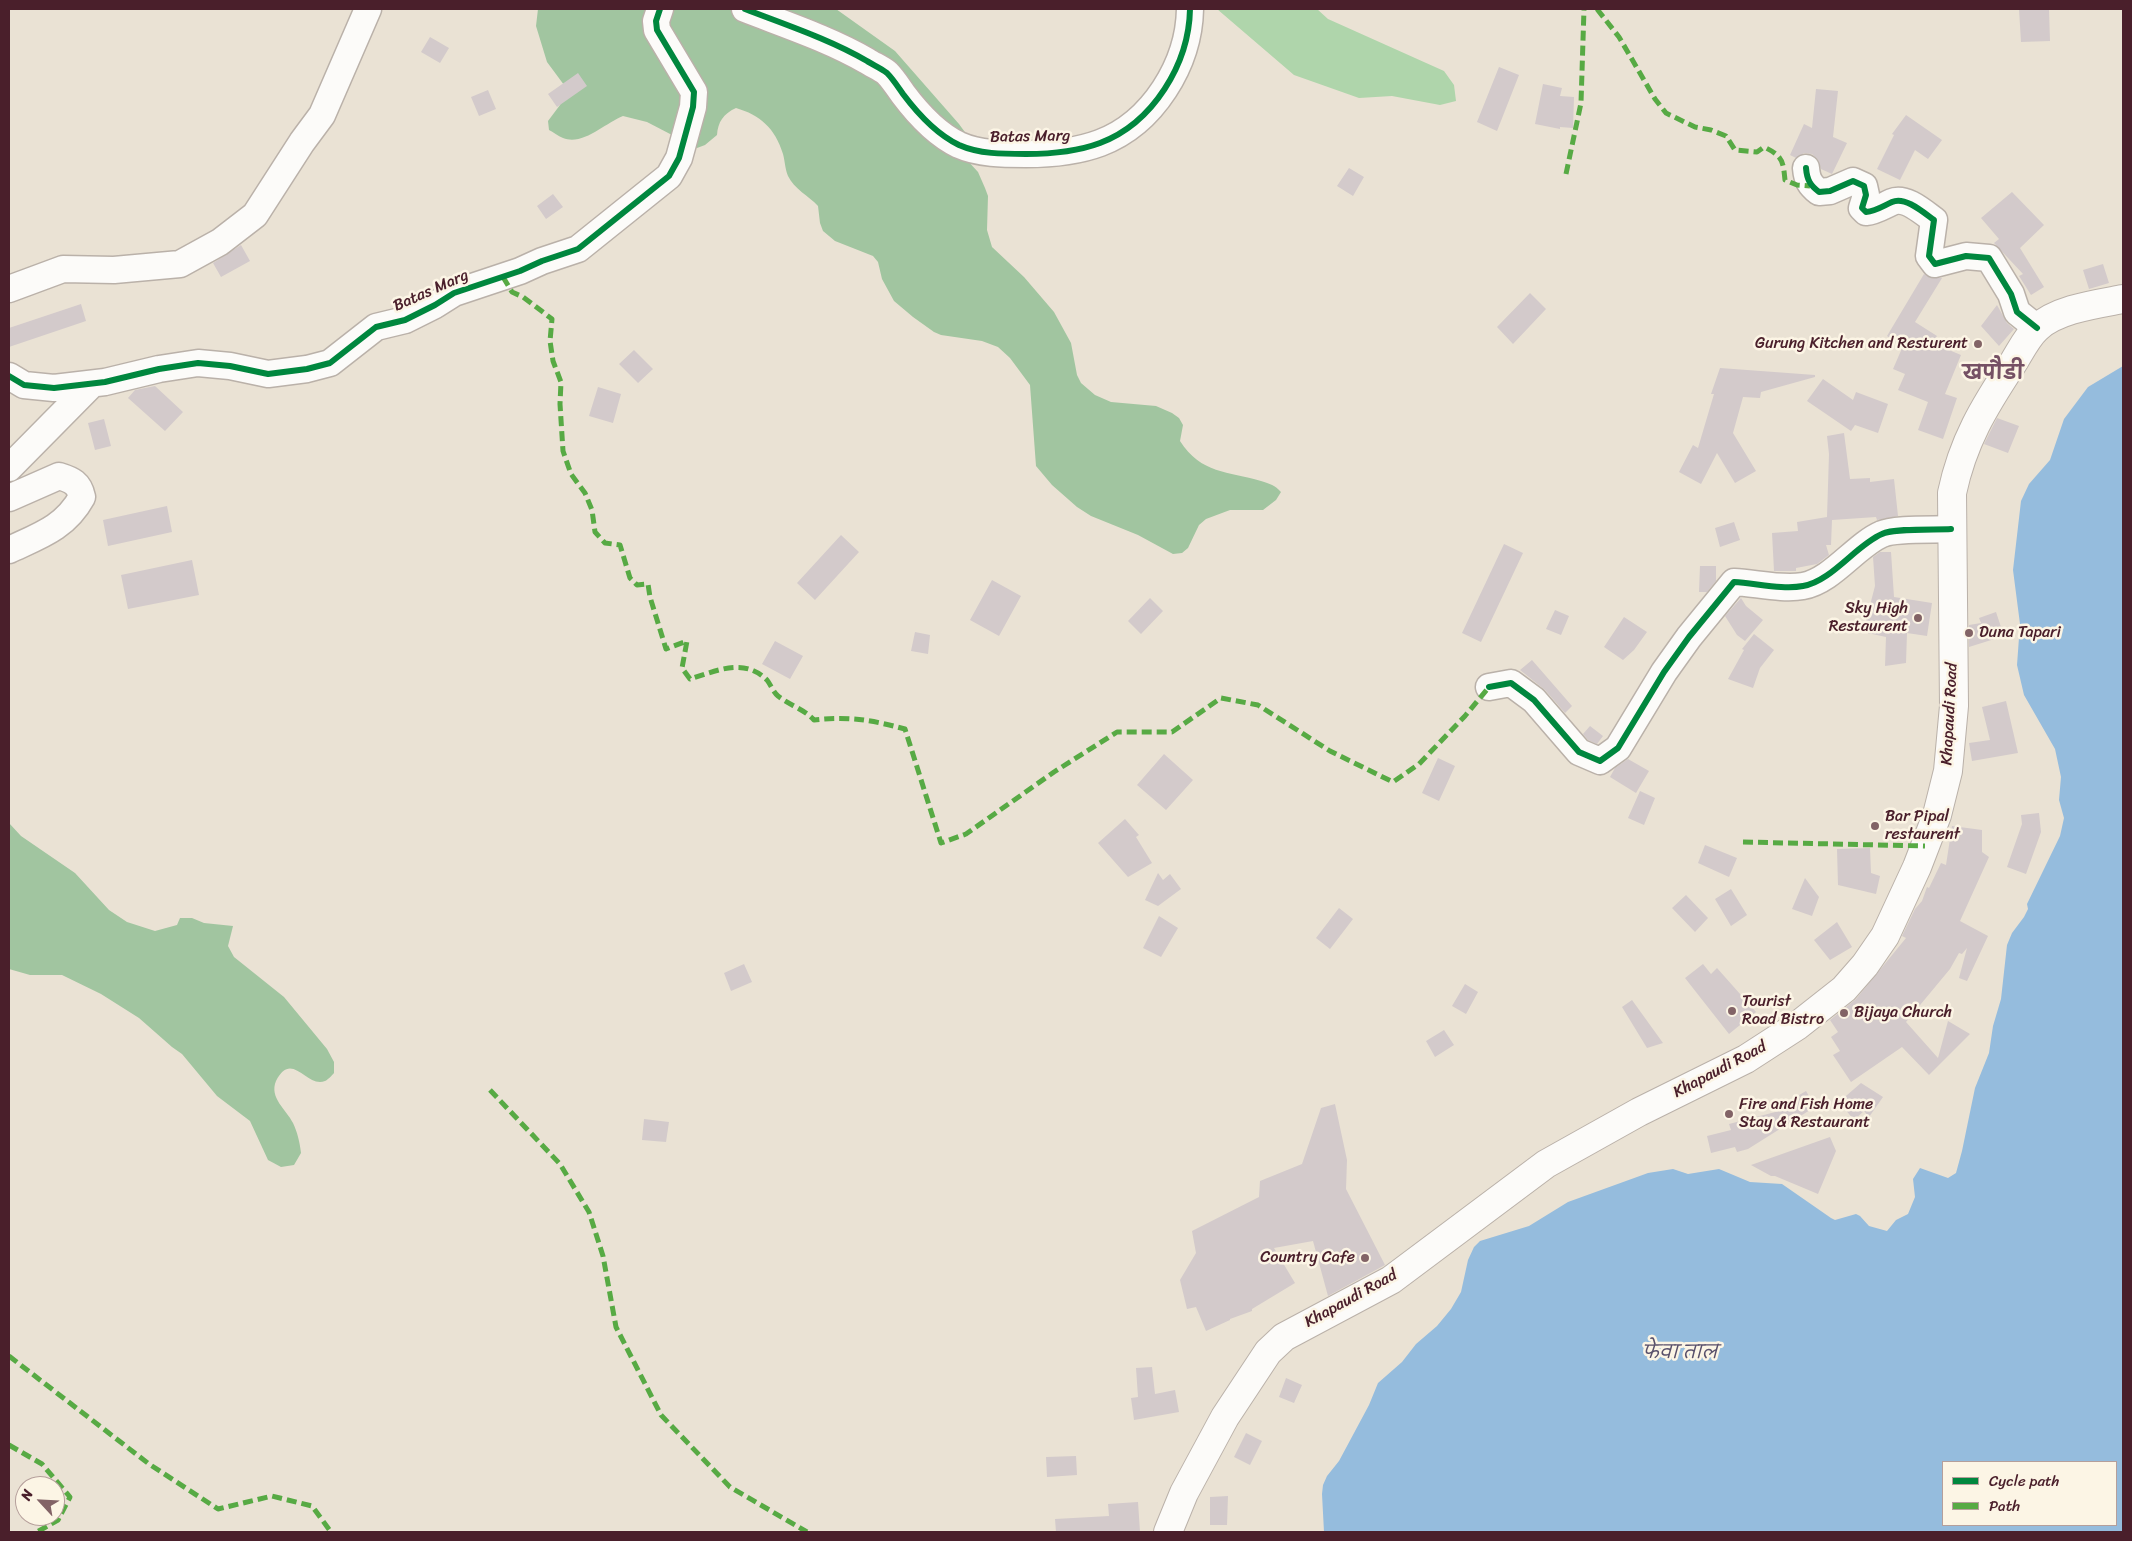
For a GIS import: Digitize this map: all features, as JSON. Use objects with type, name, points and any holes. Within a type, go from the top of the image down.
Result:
[{"type":"main road","name":"Khapaudi Road","points":[[1168,1532],[1184,1493],[1225,1417],[1268,1352],[1284,1337],[1391,1280],[1546,1164],[1639,1112],[1746,1059],[1797,1026],[1837,994],[1865,964],[1885,936],[1917,866],[1936,815],[1948,771],[1954,706],[1952,493],[1958,465],[1972,430],[2003,378],[2037,328],[2075,309],[2123,299]]},
{"type":"street","points":[[9,289],[63,269],[123,269],[180,264],[220,242],[256,215],[302,142],[322,116],[368,9]]},
{"type":"street","name":"Batas Marg","points":[[9,376],[24,385],[54,388],[92,384],[159,369],[198,363],[230,366],[268,374],[307,369],[330,363],[376,327],[405,320],[435,305],[454,292],[520,271],[542,260],[578,249],[669,176],[679,158],[693,107],[694,92],[657,30],[656,21],[660,9]]},
{"type":"street","name":"Batas Marg","points":[[745,9],[853,53],[886,73],[937,132],[958,144],[973,150],[1000,154],[1041,154],[1074,151],[1102,143],[1130,126],[1154,104],[1174,76],[1184,52],[1190,26],[1190,9]]},
{"type":"street","points":[[1806,168],[1810,186],[1819,192],[1830,191],[1853,181],[1864,186],[1866,195],[1862,208],[1866,212],[1884,207],[1894,201],[1903,201],[1934,220],[1929,256],[1935,264],[1966,256],[1989,258],[2011,294],[2017,312],[2037,328]]},
{"type":"street","points":[[9,468],[92,384]]},
{"type":"street","points":[[9,498],[59,476],[71,480],[80,487],[82,497],[76,507],[55,529],[9,550]]},
{"type":"street","points":[[1489,687],[1511,683],[1534,700],[1579,752],[1600,761],[1618,748],[1664,672],[1694,630],[1734,582],[1760,583],[1784,588],[1804,586],[1823,577],[1883,533],[1951,530]]},
{"type":"green space","points":[[538,9],[836,9],[895,51],[959,124],[986,161],[966,159],[978,172],[988,196],[987,230],[992,247],[1024,277],[1054,312],[1071,343],[1077,375],[1081,383],[1095,395],[1111,402],[1156,406],[1172,413],[1179,418],[1183,425],[1180,441],[1197,460],[1216,470],[1272,485],[1281,492],[1276,500],[1263,510],[1230,510],[1206,519],[1199,525],[1188,548],[1182,553],[1173,554],[1138,535],[1091,516],[1077,507],[1052,485],[1036,466],[1030,385],[1010,358],[998,347],[982,341],[941,335],[934,332],[894,301],[882,279],[878,262],[873,256],[835,241],[823,231],[818,206],[791,181],[776,137],[766,124],[752,114],[736,108],[722,119],[717,135],[705,145],[697,148],[647,122],[623,116],[594,133],[578,139],[563,138],[549,130],[548,121],[560,105],[567,89],[547,62],[536,26]]},
{"type":"green space","points":[[1217,9],[1317,9],[1328,19],[1444,71],[1454,85],[1456,101],[1440,105],[1392,96],[1359,98],[1294,75]]},
{"type":"green space","points":[[9,823],[21,836],[75,873],[109,910],[127,922],[155,931],[177,925],[180,918],[192,918],[204,923],[233,926],[228,946],[234,957],[284,997],[327,1049],[334,1062],[334,1073],[325,1081],[318,1082],[294,1069],[288,1069],[282,1072],[276,1081],[274,1087],[276,1098],[293,1123],[299,1141],[301,1153],[294,1165],[281,1167],[268,1160],[250,1121],[217,1096],[182,1054],[139,1018],[101,994],[62,975],[30,975],[9,969]]},
{"type":"water","name":"फेवा ताल","points":[[2123,366],[2123,1532],[1324,1532],[1322,1494],[1327,1476],[1339,1461],[1369,1405],[1378,1383],[1402,1362],[1416,1344],[1437,1326],[1451,1309],[1461,1292],[1468,1260],[1474,1247],[1480,1241],[1529,1226],[1568,1202],[1648,1173],[1673,1169],[1688,1174],[1719,1169],[1750,1182],[1782,1184],[1835,1220],[1856,1214],[1869,1226],[1887,1231],[1896,1220],[1908,1214],[1915,1197],[1913,1179],[1920,1168],[1948,1178],[1956,1173],[1975,1088],[1989,1053],[1993,1026],[2001,999],[2007,945],[2012,933],[2028,909],[2027,904],[2060,836],[2064,818],[2059,800],[2061,777],[2055,749],[2024,695],[2017,665],[2020,624],[2013,570],[2021,501],[2029,484],[2050,460],[2064,419],[2088,387]]},
{"type":"building","points":[[2019,9],[2049,9],[2050,41],[2021,42]]},
{"type":"building","points":[[430,37],[449,48],[440,63],[421,52]]},
{"type":"building","points":[[1499,67],[1519,75],[1497,131],[1477,122]]},
{"type":"building","points":[[578,73],[587,86],[557,107],[548,94]]},
{"type":"building","points":[[1543,84],[1562,88],[1560,96],[1574,97],[1573,128],[1560,127],[1560,129],[1535,124]]},
{"type":"building","points":[[1816,89],[1838,91],[1833,137],[1847,143],[1832,174],[1821,169],[1818,160],[1812,154],[1804,153],[1796,158],[1790,155],[1804,124],[1812,128]]},
{"type":"building","points":[[488,90],[496,109],[479,116],[471,97]]},
{"type":"building","points":[[1906,115],[1942,140],[1928,159],[1915,150],[1900,180],[1877,169],[1894,135],[1892,134]]},
{"type":"building","points":[[1349,168],[1364,177],[1353,196],[1337,186]]},
{"type":"building","points":[[2012,192],[2044,225],[2020,248],[2044,287],[2031,295],[2019,276],[2023,274],[1994,243],[1999,239],[1981,218]]},
{"type":"building","points":[[553,194],[563,207],[546,219],[537,206]]},
{"type":"building","points":[[241,245],[250,261],[221,277],[213,263]]},
{"type":"building","points":[[2103,264],[2109,283],[2089,289],[2083,270]]},
{"type":"building","points":[[1924,274],[1931,278],[1942,278],[1915,322],[1937,336],[1932,343],[1961,355],[1945,394],[1957,398],[1943,439],[1918,430],[1928,402],[1898,390],[1905,374],[1893,369],[1903,346],[1887,336]]},
{"type":"building","points":[[1530,293],[1546,309],[1513,344],[1497,327]]},
{"type":"building","points":[[81,304],[86,321],[9,347],[9,328]]},
{"type":"building","points":[[1997,305],[2007,323],[2014,329],[1999,346],[1981,326]]},
{"type":"building","points":[[634,350],[653,369],[638,383],[619,364]]},
{"type":"building","points":[[1720,368],[1815,375],[1815,377],[1761,392],[1760,398],[1743,397],[1733,433],[1756,471],[1735,483],[1717,453],[1701,484],[1679,472],[1693,445],[1698,448],[1714,394],[1711,394]]},
{"type":"building","points":[[1823,379],[1853,400],[1856,392],[1888,404],[1878,433],[1855,425],[1851,431],[1807,401]]},
{"type":"building","points":[[155,386],[183,412],[165,431],[128,398],[135,390]]},
{"type":"building","points":[[598,387],[621,394],[613,423],[589,416]]},
{"type":"building","points":[[1997,418],[2019,426],[2008,453],[1984,444]]},
{"type":"building","points":[[104,419],[111,446],[95,450],[88,423]]},
{"type":"building","points":[[1844,433],[1850,479],[1870,478],[1870,482],[1894,479],[1898,516],[1877,520],[1876,517],[1832,520],[1831,545],[1826,545],[1829,555],[1817,564],[1796,568],[1796,571],[1774,571],[1772,533],[1798,531],[1797,522],[1827,517],[1829,454],[1827,436]]},
{"type":"building","points":[[167,506],[172,532],[108,546],[103,520]]},
{"type":"building","points":[[1734,522],[1740,540],[1720,547],[1715,528]]},
{"type":"building","points":[[841,535],[859,552],[815,600],[797,583]]},
{"type":"building","points":[[1504,544],[1523,553],[1481,642],[1462,633]]},
{"type":"building","points":[[1880,552],[1891,552],[1894,597],[1932,603],[1927,636],[1907,633],[1906,663],[1885,666],[1886,637],[1863,632],[1875,586],[1873,557]]},
{"type":"building","points":[[192,560],[199,595],[128,609],[121,575]]},
{"type":"building","points":[[1700,566],[1716,566],[1716,581],[1707,592],[1699,592]]},
{"type":"building","points":[[992,580],[1021,596],[999,636],[970,620]]},
{"type":"building","points":[[1150,598],[1163,611],[1141,634],[1128,621]]},
{"type":"building","points":[[1741,598],[1746,606],[1763,620],[1745,641],[1737,635],[1725,616]]},
{"type":"building","points":[[1555,610],[1569,616],[1561,635],[1546,629]]},
{"type":"building","points":[[1996,612],[2004,636],[1969,647],[1969,625],[1981,623],[1979,618]]},
{"type":"building","points":[[1624,617],[1647,632],[1634,650],[1623,660],[1604,647]]},
{"type":"building","points":[[915,632],[930,635],[928,654],[911,651]]},
{"type":"building","points":[[1754,634],[1774,650],[1760,668],[1753,688],[1728,679],[1744,650],[1742,649]]},
{"type":"building","points":[[775,641],[803,656],[790,679],[762,664]]},
{"type":"building","points":[[1532,660],[1572,706],[1565,713],[1545,690],[1520,670]]},
{"type":"building","points":[[2006,701],[2018,753],[1972,761],[1969,743],[1990,740],[1982,707]]},
{"type":"building","points":[[1590,726],[1603,736],[1597,744],[1588,740],[1583,734]]},
{"type":"building","points":[[1164,754],[1193,780],[1166,810],[1137,785]]},
{"type":"building","points":[[1438,758],[1455,766],[1439,801],[1422,793]]},
{"type":"building","points":[[1628,759],[1649,771],[1636,793],[1610,777],[1615,768]]},
{"type":"building","points":[[1640,791],[1655,798],[1644,825],[1628,818]]},
{"type":"building","points":[[2039,813],[2041,832],[2026,874],[2007,867],[2022,824],[2021,815]]},
{"type":"building","points":[[1125,819],[1139,835],[1136,837],[1152,863],[1128,877],[1098,843]]},
{"type":"building","points":[[1952,826],[1982,830],[1982,852],[1989,857],[1960,921],[1988,936],[1967,981],[1959,978],[1967,948],[1962,954],[1959,953],[1950,969],[1906,1022],[1938,1058],[1948,1021],[1970,1034],[1929,1075],[1902,1047],[1851,1082],[1833,1055],[1840,1051],[1831,1037],[1838,1032],[1830,1020],[1856,999],[1906,938],[1902,936],[1915,909],[1922,901],[1927,887],[1929,888],[1941,863],[1946,865]]},
{"type":"building","points":[[1705,845],[1737,858],[1729,877],[1698,863]]},
{"type":"building","points":[[1870,848],[1871,873],[1880,876],[1876,894],[1838,885],[1837,849]]},
{"type":"building","points":[[1158,873],[1163,880],[1170,874],[1181,889],[1158,906],[1145,900]]},
{"type":"building","points":[[1805,878],[1819,897],[1812,916],[1792,909]]},
{"type":"building","points":[[1731,889],[1747,915],[1731,926],[1715,899]]},
{"type":"building","points":[[1686,895],[1708,918],[1695,932],[1672,908]]},
{"type":"building","points":[[1339,908],[1353,919],[1330,949],[1316,938]]},
{"type":"building","points":[[1159,916],[1178,928],[1161,957],[1143,948]]},
{"type":"building","points":[[1837,922],[1852,947],[1830,960],[1814,940]]},
{"type":"building","points":[[744,964],[752,982],[731,991],[724,973]]},
{"type":"building","points":[[1703,964],[1711,974],[1717,968],[1756,1012],[1729,1034],[1685,978]]},
{"type":"building","points":[[1465,984],[1478,992],[1466,1014],[1452,1006]]},
{"type":"building","points":[[1632,1000],[1663,1043],[1647,1048],[1622,1007]]},
{"type":"building","points":[[1444,1030],[1454,1045],[1435,1057],[1426,1041]]},
{"type":"building","points":[[1861,1083],[1883,1097],[1869,1117],[1864,1111],[1854,1120],[1839,1102]]},
{"type":"building","points":[[1806,1091],[1813,1103],[1817,1102],[1818,1105],[1748,1149],[1737,1152],[1735,1147],[1711,1153],[1707,1136],[1731,1130],[1729,1124],[1787,1109],[1784,1104]]},
{"type":"building","points":[[1335,1104],[1347,1160],[1346,1189],[1385,1265],[1328,1296],[1313,1241],[1274,1248],[1295,1283],[1252,1309],[1252,1311],[1206,1331],[1196,1307],[1187,1309],[1180,1280],[1196,1253],[1192,1231],[1259,1197],[1260,1181],[1302,1164],[1321,1108]]},
{"type":"building","points":[[644,1119],[669,1122],[666,1142],[642,1140]]},
{"type":"building","points":[[1830,1137],[1836,1151],[1818,1194],[1771,1176],[1751,1165]]},
{"type":"building","points":[[1152,1367],[1155,1394],[1175,1390],[1179,1412],[1134,1420],[1131,1398],[1138,1397],[1136,1368]]},
{"type":"building","points":[[1286,1378],[1302,1385],[1294,1403],[1279,1397]]},
{"type":"building","points":[[1246,1433],[1262,1441],[1250,1465],[1234,1457]]},
{"type":"building","points":[[1076,1456],[1077,1475],[1047,1477],[1046,1457]]},
{"type":"building","points":[[1228,1496],[1227,1525],[1210,1525],[1210,1497]]},
{"type":"building","points":[[1138,1502],[1140,1532],[1056,1532],[1055,1519],[1109,1516],[1108,1504]]},
{"type":"marked path","points":[[1566,174],[1581,103],[1584,9]]},
{"type":"marked path","points":[[1597,9],[1619,37],[1655,99],[1666,113],[1695,127],[1711,130],[1726,136],[1735,150],[1757,152],[1764,147],[1775,153],[1781,160],[1785,180],[1797,185],[1810,186]]},
{"type":"marked path","points":[[503,277],[512,292],[523,297],[552,319],[550,341],[553,361],[561,382],[560,404],[563,451],[571,474],[585,493],[592,510],[595,532],[605,543],[620,545],[630,578],[637,585],[648,584],[650,597],[666,649],[687,641],[682,668],[690,679],[730,668],[749,669],[767,680],[778,696],[814,720],[839,718],[860,720],[905,729],[941,843],[966,834],[1054,772],[1117,732],[1172,732],[1221,698],[1258,705],[1330,751],[1393,782],[1419,764],[1465,716],[1489,687]]},
{"type":"marked path","points":[[1743,842],[1925,846]]},
{"type":"marked path","points":[[490,1090],[560,1164],[589,1212],[603,1256],[616,1327],[661,1415],[730,1487],[807,1532]]},
{"type":"marked path","points":[[9,1356],[149,1464],[218,1509],[272,1496],[312,1506],[331,1532]]},
{"type":"marked path","points":[[9,1445],[42,1464],[70,1497],[58,1520],[37,1532]]},
{"type":"cycle path","points":[[9,376],[24,385],[54,388],[105,382],[159,369],[198,363],[230,366],[268,374],[307,369],[330,363],[376,327],[405,320],[454,293],[578,249],[669,176],[679,158],[693,107],[694,92],[657,30],[656,21],[660,9]]},
{"type":"cycle path","points":[[745,9],[823,39],[853,53],[887,73],[921,116],[943,135],[967,148],[1000,154],[1045,154],[1082,149],[1119,134],[1152,106],[1175,70],[1188,30],[1190,9]]},
{"type":"cycle path","points":[[1806,168],[1810,182],[1819,192],[1830,191],[1853,181],[1864,186],[1866,195],[1862,208],[1866,212],[1897,201],[1908,203],[1919,209],[1934,220],[1929,256],[1935,264],[1966,256],[1989,258],[2011,294],[2017,312],[2037,328]]},
{"type":"cycle path","points":[[1489,687],[1511,683],[1534,700],[1579,752],[1600,761],[1618,748],[1664,672],[1689,637],[1734,582],[1778,587],[1803,586],[1814,583],[1824,577],[1872,539],[1882,534],[1905,530],[1951,529]]},
{"type":"place","name":"Gurung Kitchen and Resturent","points":[[1978,344]]},
{"type":"place","name":"Sky High Restaurent","points":[[1918,618]]},
{"type":"place","name":"Duna Tapari","points":[[1969,633]]},
{"type":"place","name":"Bar Pipal restaurent","points":[[1875,826]]},
{"type":"place","name":"Tourist Road Bistro","points":[[1732,1011]]},
{"type":"place","name":"Bijaya Church","points":[[1844,1013]]},
{"type":"place","name":"Fire and Fish Home Stay & Restaurant","points":[[1729,1114]]},
{"type":"place","name":"Country Cafe","points":[[1365,1258]]},
{"type":"district","name":"खपौडी","points":[[1993,374]]}]
